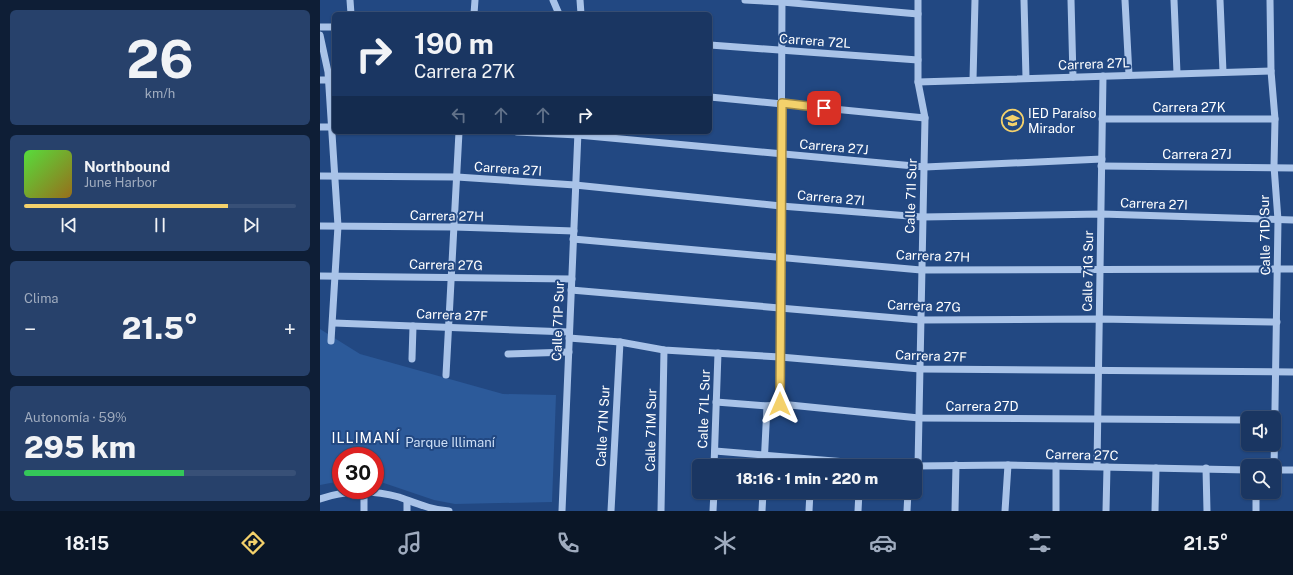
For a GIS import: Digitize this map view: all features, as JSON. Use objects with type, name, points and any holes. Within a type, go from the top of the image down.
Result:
[{"type":"street","points":[[350,0],[351,12]]},
{"type":"street","points":[[474,12],[475,0]]},
{"type":"street","points":[[553,0],[558,12]]},
{"type":"street","points":[[580,0],[581,12]]},
{"type":"street","points":[[745,0],[782,1],[918,14]]},
{"type":"street","name":"Calle 71I Sur","points":[[917,459],[922,217],[925,167],[925,118],[918,82],[918,0]]},
{"type":"street","points":[[972,80],[975,0]]},
{"type":"street","points":[[1024,0],[1026,78]]},
{"type":"street","points":[[1071,0],[1073,77]]},
{"type":"street","points":[[1125,0],[1129,75]]},
{"type":"street","points":[[1174,0],[1177,73]]},
{"type":"street","points":[[1220,0],[1223,72]]},
{"type":"street","name":"Calle 71D Sur","points":[[1270,0],[1271,71],[1275,119],[1274,166],[1278,220],[1274,411]]},
{"type":"street","points":[[780,404],[782,1]]},
{"type":"street","points":[[320,27],[332,27]]},
{"type":"street","points":[[320,35],[331,75],[332,127],[320,127]]},
{"type":"street","name":"Carrera 72L","points":[[712,45],[918,60]]},
{"type":"street","name":"Carrera 27L","points":[[918,82],[1271,71]]},
{"type":"street","points":[[320,80],[331,75]]},
{"type":"street","name":"Calle 71G Sur","points":[[1097,466],[1097,369],[1103,76]]},
{"type":"street","points":[[712,97],[925,118]]},
{"type":"street","name":"Carrera 27K","points":[[1102,119],[1275,119]]},
{"type":"street","points":[[331,341],[334,323],[334,276],[338,226],[333,134]]},
{"type":"street","points":[[446,375],[459,134]]},
{"type":"street","name":"Carrera 27J","points":[[578,134],[781,155],[925,167],[1102,163],[1274,166],[1293,168]]},
{"type":"street","name":"Calle 71P Sur","points":[[562,511],[578,134]]},
{"type":"street","name":"Carrera 27I","points":[[320,176],[457,177],[575,185],[781,206],[922,217],[1101,214],[1293,220]]},
{"type":"street","name":"Carrera 27H","points":[[320,226],[454,227],[574,231]]},
{"type":"street","name":"Carrera 27H","points":[[573,239],[921,270],[1293,269]]},
{"type":"street","name":"Carrera 27G","points":[[320,276],[572,279]]},
{"type":"street","name":"Carrera 27G","points":[[571,290],[920,320],[1099,319],[1277,322]]},
{"type":"street","name":"Carrera 27F","points":[[334,323],[449,327],[569,335],[664,350],[780,357],[920,369],[1097,369],[1293,372]]},
{"type":"street","points":[[412,359],[413,326]]},
{"type":"street","name":"Calle 71N Sur","points":[[610,511],[620,342]]},
{"type":"street","name":"Calle 71M Sur","points":[[661,511],[664,350]]},
{"type":"street","points":[[508,354],[569,352]]},
{"type":"street","name":"Calle 71L Sur","points":[[714,459],[718,353]]},
{"type":"street","name":"Carrera 27D","points":[[716,402],[767,406],[780,404],[919,418],[1241,420]]},
{"type":"street","points":[[765,459],[767,406]]},
{"type":"street","points":[[715,451],[821,459]]},
{"type":"street","points":[[955,511],[956,465]]},
{"type":"street","points":[[1005,511],[1008,465]]},
{"type":"street","name":"Carrera 27C","points":[[922,466],[1097,466],[1241,470]]},
{"type":"street","points":[[1056,466],[1056,511]]},
{"type":"street","points":[[1106,511],[1107,467]]},
{"type":"street","points":[[1155,511],[1156,468]]},
{"type":"street","points":[[1206,468],[1207,511]]},
{"type":"street","points":[[1281,470],[1293,470]]},
{"type":"street","points":[[384,494],[428,508],[449,511]]},
{"type":"street","points":[[320,499],[332,496]]},
{"type":"street","points":[[364,499],[364,511]]},
{"type":"street","points":[[713,511],[714,499]]},
{"type":"street","points":[[762,511],[763,499]]},
{"type":"street","points":[[809,511],[810,499]]},
{"type":"street","points":[[858,511],[859,499]]},
{"type":"street","points":[[907,511],[908,499]]},
{"type":"street","points":[[1256,499],[1256,511]]},
{"type":"street","points":[[407,501],[407,511]]},
{"type":"green space","name":"Parque Illimaní","points":[[320,329],[360,354],[503,394],[556,395],[552,502],[455,504],[434,500],[384,483],[384,447],[332,447],[332,483],[320,485]]},
{"type":"place","name":"IED Paraíso Mirador","points":[[1013,120]]},
{"type":"district","name":"ILLIMANÍ","points":[[366,438]]},
{"type":"route","points":[[780,404],[782,103],[824,108]]}]
